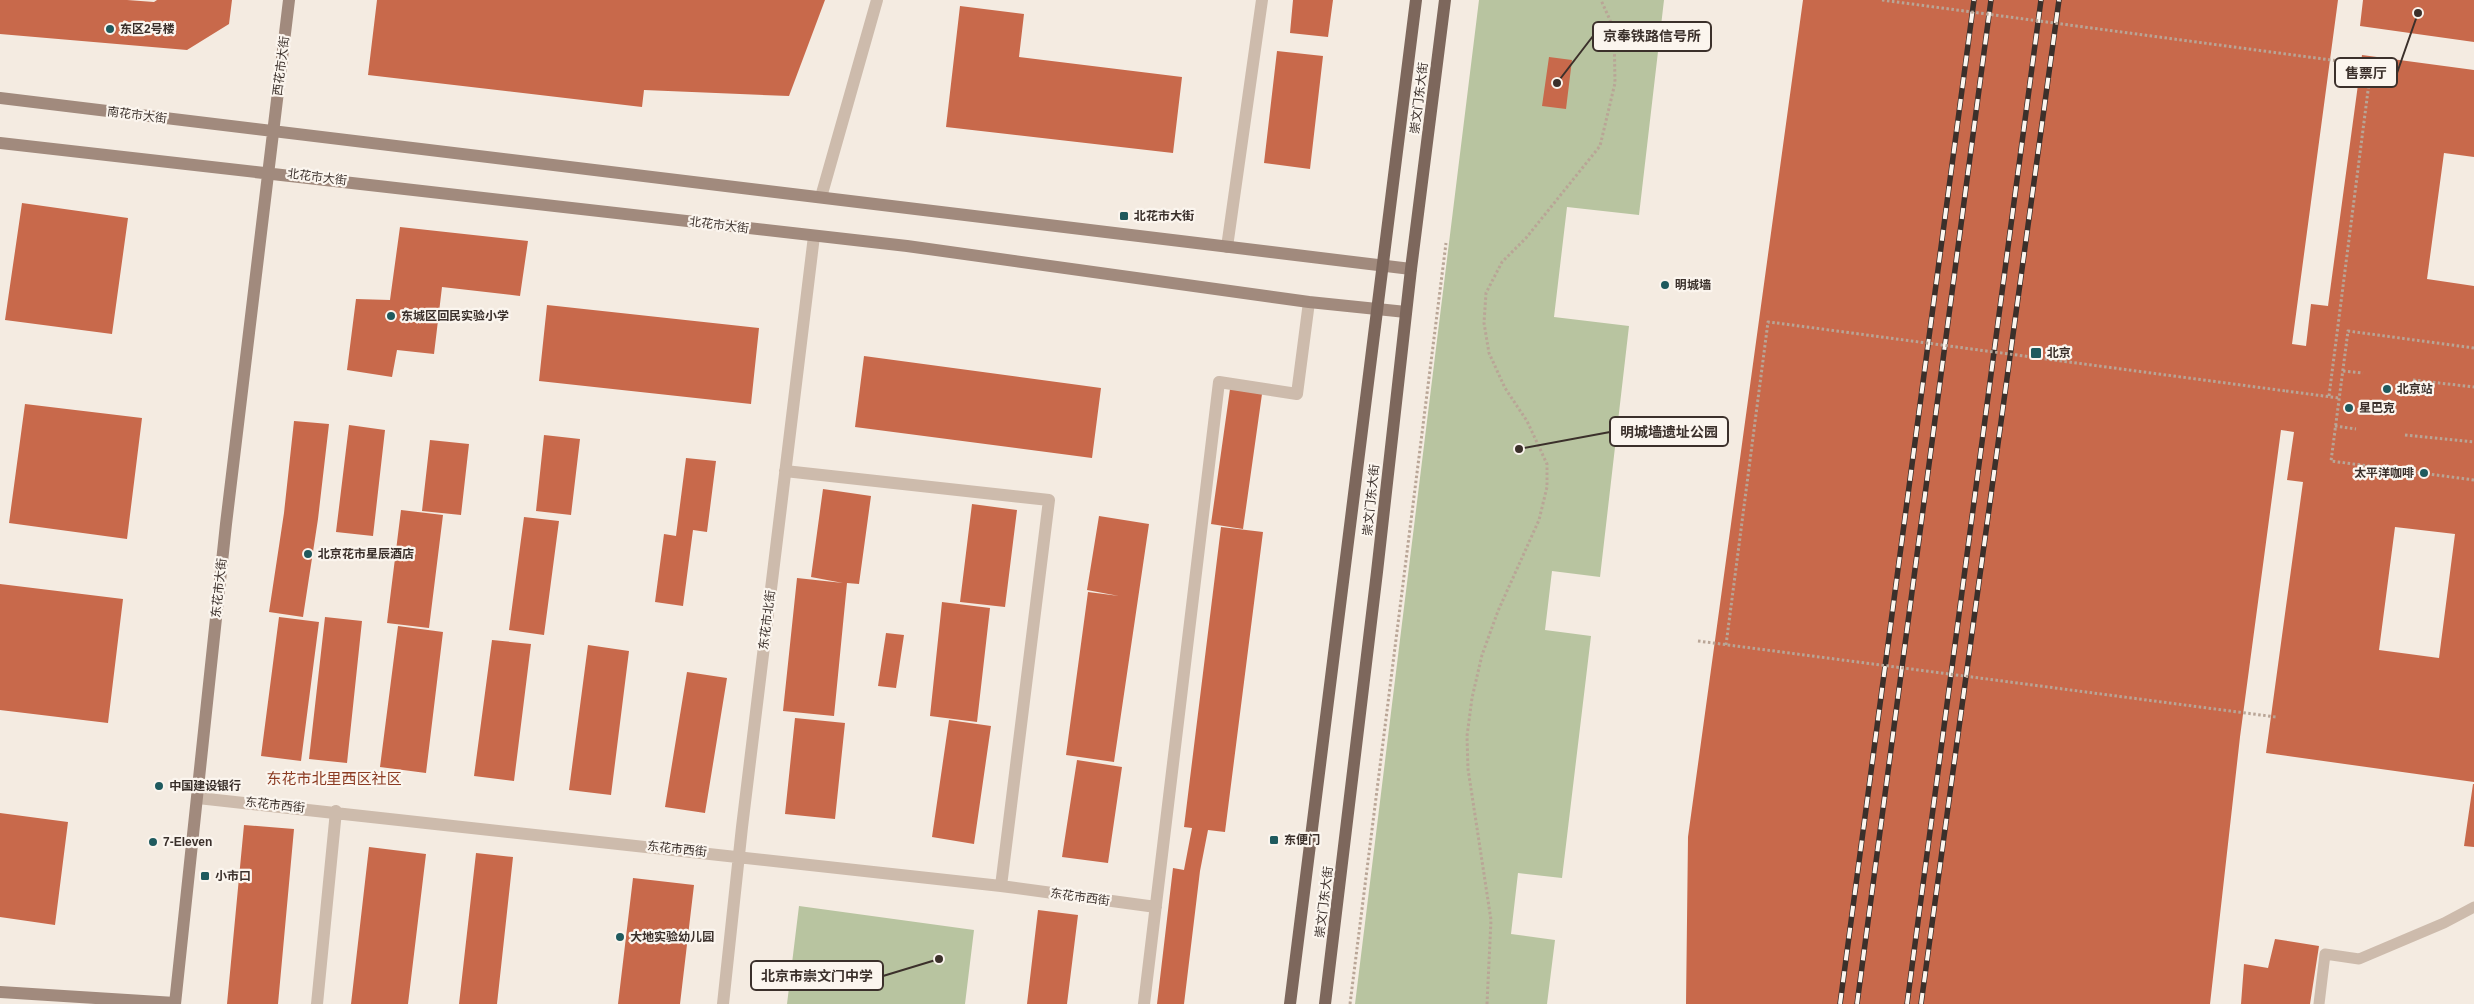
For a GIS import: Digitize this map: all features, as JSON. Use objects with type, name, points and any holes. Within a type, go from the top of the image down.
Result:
[{"type":"main road","name":"西花市大街","points":[[268,172],[289,0]]},
{"type":"main road","name":"崇文门东大街","points":[[1290,1004],[1416,0]]},
{"type":"main road","name":"崇文门东大街","points":[[1325,1004],[1411,269],[1445,0]]},
{"type":"main road","name":"南花市大街","points":[[0,98],[274,132]]},
{"type":"main road","points":[[274,132],[1411,269]]},
{"type":"main road","points":[[0,143],[268,172]]},
{"type":"main road","name":"北花市大街","points":[[268,172],[907,246],[1309,302],[1406,312]]},
{"type":"main road","name":"东花市大街","points":[[175,1004],[226,524],[268,172]]},
{"type":"main road","points":[[0,992],[175,1004]]},
{"type":"street","points":[[821,197],[877,0]]},
{"type":"street","points":[[1227,247],[1262,0]]},
{"type":"street","name":"东花市北街","points":[[723,1004],[739,856],[814,236]]},
{"type":"street","points":[[1144,1004],[1220,382],[1297,394],[1309,302]]},
{"type":"street","points":[[786,471],[1049,500],[1001,886]]},
{"type":"street","name":"东花市西街","points":[[198,798],[336,811],[739,856],[1001,886],[1156,907]]},
{"type":"street","points":[[317,1004],[336,811]]},
{"type":"lane","points":[[2319,1004],[2325,954],[2360,959],[2444,922],[2474,906]]},
{"type":"path","points":[[1487,1004],[1491,920],[1468,769],[1467,736],[1472,698],[1482,655],[1498,611],[1539,520],[1548,487],[1547,464],[1542,451],[1527,421],[1505,388],[1489,352],[1484,323],[1486,293],[1502,262],[1526,238],[1600,146],[1615,83],[1614,29],[1601,0]]},
{"type":"path","points":[[1882,0],[2361,64],[2370,75],[2329,396]]},
{"type":"path","points":[[1350,1004],[1446,243]]},
{"type":"path","points":[[1726,645],[1768,322],[2339,398]]},
{"type":"path","points":[[2474,348],[2348,332],[2331,461],[2474,480]]},
{"type":"path","points":[[2343,371],[2363,373]]},
{"type":"path","points":[[2413,380],[2474,387]]},
{"type":"path","points":[[2335,426],[2356,428]]},
{"type":"path","points":[[2405,435],[2474,442]]},
{"type":"path","points":[[1698,641],[2276,717]]},
{"type":"green space","points":[[1479,0],[1664,0],[1639,215],[1567,207],[1554,317],[1629,326],[1600,577],[1552,571],[1545,630],[1591,636],[1562,878],[1518,873],[1511,934],[1555,940],[1547,1004],[1355,1004]]},
{"type":"green space","points":[[799,906],[974,930],[965,1004],[787,1004]]},
{"type":"building","name":"东区2号楼","points":[[0,0],[127,0],[154,2],[157,0],[232,0],[229,24],[187,50],[0,34]]},
{"type":"building","points":[[377,0],[825,0],[789,96],[644,90],[642,107],[368,75]]},
{"type":"building","points":[[1293,0],[1333,0],[1328,37],[1290,33]]},
{"type":"building","points":[[1803,0],[2338,0],[2292,344],[2306,346],[2311,304],[2328,306],[2362,55],[2474,70],[2474,157],[2444,153],[2427,279],[2474,286],[2474,782],[2266,753],[2303,482],[2287,480],[2294,432],[2281,430],[2240,737],[2210,1004],[1686,1004],[1688,837]],"holes":[[[2395,527],[2455,534],[2439,658],[2379,650]]]},
{"type":"building","points":[[2363,0],[2474,0],[2474,42],[2360,26]]},
{"type":"building","points":[[960,6],[1024,14],[1019,57],[1182,77],[1173,153],[946,127]]},
{"type":"building","points":[[1277,51],[1323,56],[1310,169],[1264,163]]},
{"type":"building","points":[[1549,57],[1572,60],[1566,109],[1542,106]]},
{"type":"building","points":[[22,203],[128,218],[112,334],[5,320]]},
{"type":"building","points":[[400,227],[528,241],[520,296],[442,287],[434,354],[397,350],[392,377],[347,370],[356,299],[390,300]]},
{"type":"building","points":[[547,305],[759,328],[751,404],[539,381]]},
{"type":"building","points":[[864,356],[1101,388],[1092,458],[855,427]]},
{"type":"building","points":[[1230,389],[1262,394],[1243,529],[1211,524]]},
{"type":"building","points":[[25,404],[142,418],[127,539],[9,523]]},
{"type":"building","points":[[294,421],[329,424],[318,519],[303,617],[269,612],[284,513]]},
{"type":"building","points":[[349,425],[385,430],[373,536],[336,532]]},
{"type":"building","points":[[544,435],[580,439],[571,515],[536,511]]},
{"type":"building","points":[[430,440],[469,444],[461,515],[422,511]]},
{"type":"building","points":[[686,458],[716,461],[707,532],[693,530],[683,606],[655,602],[664,534],[676,536]]},
{"type":"building","points":[[823,489],[871,496],[859,584],[847,583],[834,716],[783,711],[797,578],[843,583],[811,577]]},
{"type":"building","points":[[972,504],[1017,510],[1005,607],[960,602]]},
{"type":"building","points":[[401,510],[443,515],[429,628],[387,623]]},
{"type":"building","points":[[1099,516],[1149,524],[1114,762],[1066,755],[1088,592],[1119,596],[1087,590]]},
{"type":"building","points":[[524,517],[559,521],[544,635],[509,630]]},
{"type":"building","points":[[1221,527],[1263,532],[1225,832],[1208,830],[1200,871],[1184,1004],[1157,1004],[1173,868],[1184,870],[1192,828],[1184,827]]},
{"type":"building","points":[[0,584],[123,599],[108,723],[0,710]]},
{"type":"building","points":[[942,602],[990,608],[977,722],[930,716]]},
{"type":"building","points":[[279,617],[319,622],[301,761],[261,756]]},
{"type":"building","points":[[325,617],[362,621],[347,763],[309,759]]},
{"type":"building","points":[[398,626],[443,632],[426,773],[380,767]]},
{"type":"building","points":[[886,633],[904,635],[896,688],[878,686]]},
{"type":"building","points":[[492,640],[531,644],[514,781],[474,776]]},
{"type":"building","points":[[588,645],[629,651],[611,795],[569,790]]},
{"type":"building","points":[[687,672],[727,678],[705,813],[665,807]]},
{"type":"building","points":[[795,718],[845,723],[835,819],[785,814]]},
{"type":"building","points":[[949,720],[991,726],[974,844],[932,837]]},
{"type":"building","points":[[1077,760],[1122,767],[1108,863],[1062,857]]},
{"type":"building","points":[[2474,784],[2474,847],[2464,846]]},
{"type":"building","points":[[0,813],[68,822],[55,925],[0,917]]},
{"type":"building","points":[[244,825],[294,829],[278,1004],[227,1004]]},
{"type":"building","points":[[369,847],[426,854],[408,1004],[351,1004]]},
{"type":"building","points":[[476,853],[513,857],[497,1004],[459,1004]]},
{"type":"building","points":[[633,878],[694,885],[680,1004],[618,1004]]},
{"type":"building","points":[[1038,910],[1078,915],[1067,1004],[1027,1004]]},
{"type":"building","points":[[2275,939],[2319,946],[2310,1004],[2241,1004],[2244,964],[2268,968]]},
{"type":"railway","points":[[1840,1004],[1974,0]]},
{"type":"railway","points":[[1857,1004],[1991,0]]},
{"type":"railway","points":[[1907,1004],[2041,0]]},
{"type":"railway","points":[[1921,1004],[2059,0]]},
{"type":"place","name":"售票厅","points":[[2418,13]]},
{"type":"place","name":"东区2号楼","points":[[110,29]]},
{"type":"place","name":"京奉铁路信号所","points":[[1557,83]]},
{"type":"place","name":"北花市大街","points":[[1124,216]]},
{"type":"place","name":"明城墙","points":[[1665,285]]},
{"type":"place","name":"东城区回民实验小学","points":[[391,316]]},
{"type":"place","name":"北京","points":[[2036,353]]},
{"type":"place","name":"北京站","points":[[2387,389]]},
{"type":"place","name":"星巴克","points":[[2349,408]]},
{"type":"place","name":"明城墙遗址公园","points":[[1519,449]]},
{"type":"place","name":"太平洋咖啡","points":[[2424,473]]},
{"type":"place","name":"北京花市星辰酒店","points":[[308,554]]},
{"type":"place","name":"中国建设银行","points":[[159,786]]},
{"type":"place","name":"东便门","points":[[1274,840]]},
{"type":"place","name":"7-Eleven","points":[[153,842]]},
{"type":"place","name":"小市口","points":[[205,876]]},
{"type":"place","name":"大地实验幼儿园","points":[[620,937]]},
{"type":"place","name":"北京市崇文门中学","points":[[939,959]]},
{"type":"district","name":"东花市北里西区社区","points":[[334,778]]}]
